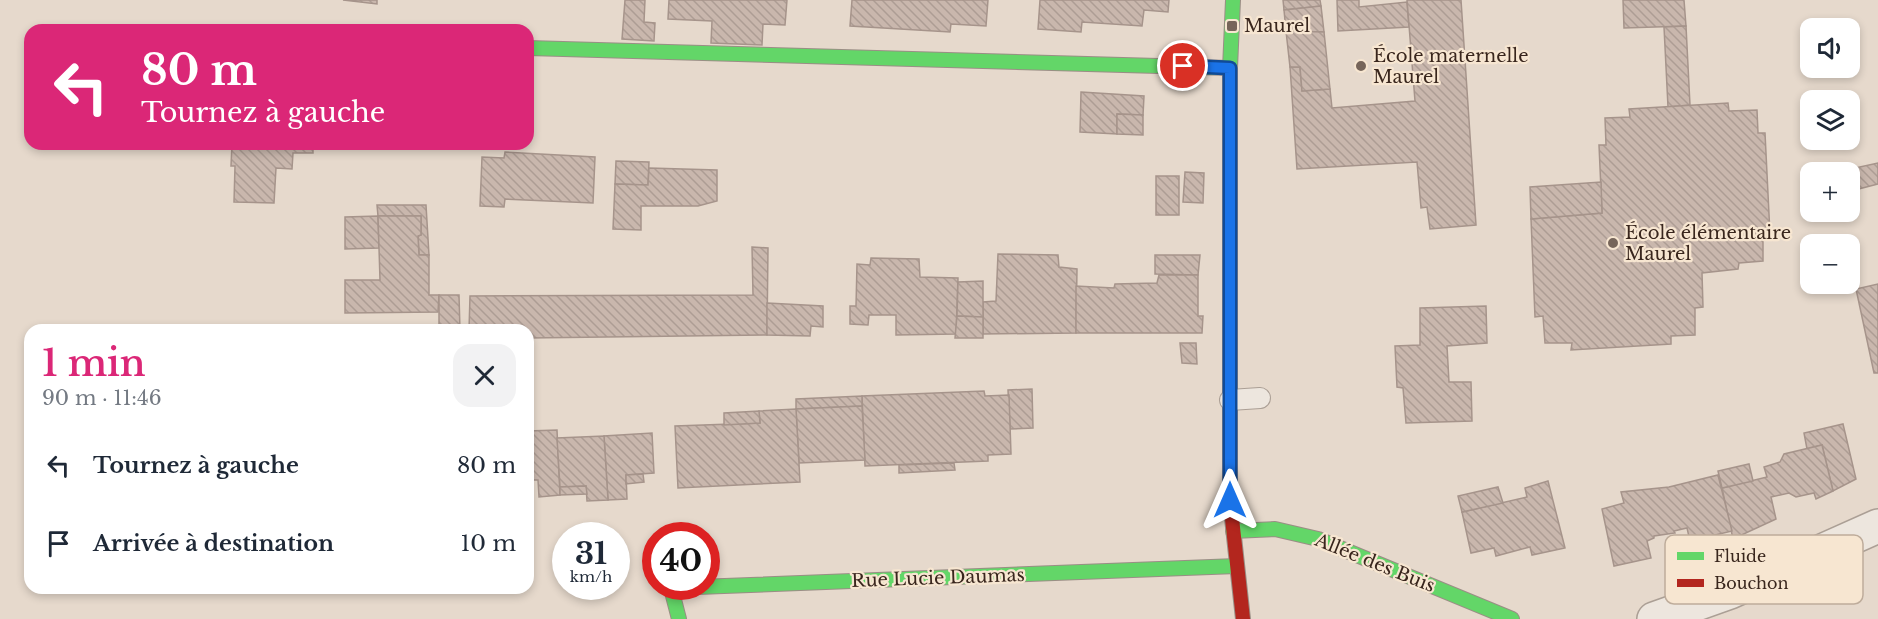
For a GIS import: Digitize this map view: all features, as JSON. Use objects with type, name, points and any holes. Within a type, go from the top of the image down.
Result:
[{"type":"street","points":[[1233,0],[1230,68],[1230,500],[1243,619]]},
{"type":"street","points":[[534,48],[1230,68]]},
{"type":"street","points":[[1858,535],[1878,526]]},
{"type":"street","name":"Allée des Buis","points":[[1233,531],[1275,529],[1318,538],[1512,619]]},
{"type":"street","name":"Rue Lucie Daumas","points":[[679,619],[671,588],[1237,566]]},
{"type":"street","points":[[1654,619],[1696,604]]},
{"type":"lane","points":[[1230,400],[1260,398]]},
{"type":"building","points":[[343,0],[377,0],[377,4]]},
{"type":"building","points":[[625,0],[645,0],[644,22],[655,23],[654,41],[622,39]]},
{"type":"building","points":[[669,0],[787,0],[785,25],[763,24],[762,45],[711,43],[712,21],[668,19]]},
{"type":"building","points":[[852,0],[988,0],[986,26],[951,24],[950,32],[850,26]]},
{"type":"building","points":[[1040,0],[1169,0],[1168,12],[1144,10],[1142,26],[1082,22],[1081,32],[1038,29]]},
{"type":"building","points":[[1283,0],[1320,0],[1321,6],[1284,10]]},
{"type":"building","points":[[1337,0],[1359,0],[1359,7],[1407,2],[1409,27],[1338,31]]},
{"type":"building","points":[[1407,0],[1461,0],[1476,225],[1430,229],[1427,207],[1421,208],[1417,162],[1297,169],[1290,67],[1300,67],[1302,91],[1330,89],[1332,108],[1415,101]]},
{"type":"building","points":[[1623,0],[1684,0],[1686,26],[1624,28]]},
{"type":"building","points":[[1321,6],[1324,32],[1286,31],[1284,10]]},
{"type":"building","points":[[1686,26],[1690,105],[1668,107],[1664,27]]},
{"type":"building","points":[[1286,31],[1324,32],[1330,89],[1302,91],[1300,67],[1290,67]]},
{"type":"building","points":[[1081,92],[1144,96],[1143,115],[1117,114],[1117,134],[1080,132]]},
{"type":"building","points":[[1728,103],[1729,111],[1757,110],[1758,133],[1765,133],[1770,234],[1763,234],[1763,261],[1739,263],[1738,269],[1702,273],[1703,307],[1695,308],[1695,335],[1671,336],[1671,344],[1571,350],[1572,343],[1545,343],[1543,316],[1535,317],[1531,219],[1602,213],[1599,145],[1606,145],[1605,118],[1630,117],[1629,109]]},
{"type":"building","points":[[1117,114],[1143,115],[1143,135],[1117,134]]},
{"type":"building","points":[[232,150],[313,150],[313,153],[293,153],[292,169],[276,168],[274,203],[234,202],[235,166],[231,166]]},
{"type":"building","points":[[505,152],[595,157],[593,203],[505,199],[504,207],[480,206],[482,157],[504,158]]},
{"type":"building","points":[[616,161],[649,162],[648,185],[615,184]]},
{"type":"building","points":[[1878,163],[1878,184],[1860,189],[1860,167]]},
{"type":"building","points":[[649,168],[717,170],[717,201],[698,206],[641,206],[641,230],[613,229],[615,184],[648,185]]},
{"type":"building","points":[[1185,172],[1204,173],[1203,203],[1183,202]]},
{"type":"building","points":[[1156,176],[1179,176],[1179,215],[1156,215]]},
{"type":"building","points":[[1601,182],[1602,213],[1531,219],[1530,187]]},
{"type":"building","points":[[377,205],[426,205],[429,255],[419,255],[418,236],[421,235],[421,216],[378,216]]},
{"type":"building","points":[[378,216],[379,248],[345,249],[345,217]]},
{"type":"building","points":[[378,216],[421,216],[421,235],[418,236],[419,255],[429,255],[429,295],[439,295],[438,312],[345,313],[345,280],[380,280]]},
{"type":"building","points":[[752,247],[768,248],[767,335],[534,338],[534,324],[469,324],[470,296],[753,295]]},
{"type":"building","points":[[998,254],[1058,255],[1059,267],[1077,269],[1076,333],[983,334],[983,302],[996,301]]},
{"type":"building","points":[[1155,255],[1200,255],[1198,275],[1155,274]]},
{"type":"building","points":[[871,258],[919,259],[920,277],[958,278],[956,334],[896,335],[896,315],[869,315],[868,325],[850,324],[850,306],[856,306],[857,264],[870,265]]},
{"type":"building","points":[[1159,275],[1198,275],[1198,316],[1203,316],[1202,333],[1076,333],[1076,286],[1114,288],[1115,284],[1157,283]]},
{"type":"building","points":[[983,281],[983,317],[957,316],[958,282]]},
{"type":"building","points":[[1878,284],[1878,373],[1874,373],[1857,294],[1860,294],[1860,288]]},
{"type":"building","points":[[439,295],[459,295],[460,324],[439,324]]},
{"type":"building","points":[[767,303],[823,306],[823,327],[811,326],[810,336],[767,335]]},
{"type":"building","points":[[1486,306],[1487,343],[1447,346],[1449,382],[1471,382],[1472,421],[1406,423],[1403,388],[1397,387],[1395,346],[1420,345],[1420,308]]},
{"type":"building","points":[[957,316],[983,317],[983,338],[955,338]]},
{"type":"building","points":[[1180,343],[1196,343],[1197,364],[1182,363]]},
{"type":"building","points":[[1032,389],[1033,428],[1010,429],[1008,390]]},
{"type":"building","points":[[984,391],[985,396],[1009,395],[1011,454],[988,455],[988,461],[865,466],[862,396]]},
{"type":"building","points":[[862,396],[862,406],[796,409],[796,399]]},
{"type":"building","points":[[862,406],[865,460],[799,463],[796,409]]},
{"type":"building","points":[[796,409],[800,482],[678,488],[675,426],[760,423],[759,411]]},
{"type":"building","points":[[759,411],[760,423],[724,425],[724,413]]},
{"type":"building","points":[[1843,424],[1856,479],[1833,491],[1822,445],[1807,449],[1804,433]]},
{"type":"building","points":[[557,430],[560,495],[539,497],[538,480],[534,480],[534,431]]},
{"type":"building","points":[[652,433],[654,473],[626,475],[627,499],[608,500],[604,436]]},
{"type":"building","points":[[604,436],[608,500],[587,501],[586,486],[560,487],[557,438]]},
{"type":"building","points":[[1822,445],[1833,491],[1816,499],[1814,493],[1796,497],[1789,493],[1771,497],[1776,519],[1742,535],[1732,535],[1722,488],[1767,477],[1764,467],[1780,462],[1784,454]]},
{"type":"building","points":[[954,463],[955,470],[899,473],[899,465]]},
{"type":"building","points":[[1749,464],[1753,481],[1722,488],[1718,471]]},
{"type":"building","points":[[643,474],[644,482],[626,484],[626,475]]},
{"type":"building","points":[[1718,475],[1732,531],[1715,535],[1689,535],[1687,528],[1674,531],[1675,533],[1654,536],[1647,541],[1651,558],[1614,566],[1602,509],[1624,503],[1621,492],[1669,487]]},
{"type":"building","points":[[1548,481],[1565,548],[1532,555],[1530,547],[1496,556],[1494,548],[1471,553],[1462,512],[1527,497],[1525,488]]},
{"type":"building","points":[[586,486],[587,494],[560,495],[560,487]]},
{"type":"building","points":[[1498,487],[1503,503],[1462,512],[1458,496]]},
{"type":"traffic: fast","points":[[1230,473],[1230,68],[1233,0]]},
{"type":"traffic: fast","points":[[534,48],[1230,68]]},
{"type":"traffic: fast","points":[[1233,531],[1275,529],[1318,539],[1512,619]]},
{"type":"traffic: fast","points":[[679,619],[671,588],[1237,566]]},
{"type":"traffic: jam","points":[[1230,473],[1230,500],[1243,619]]},
{"type":"place","name":"Maurel","points":[[1232,26]]},
{"type":"place","name":"École maternelle Maurel","points":[[1361,66]]},
{"type":"place","name":"École élémentaire Maurel","points":[[1613,243]]},
{"type":"route","points":[[1183,66],[1230,68],[1230,500]]}]
